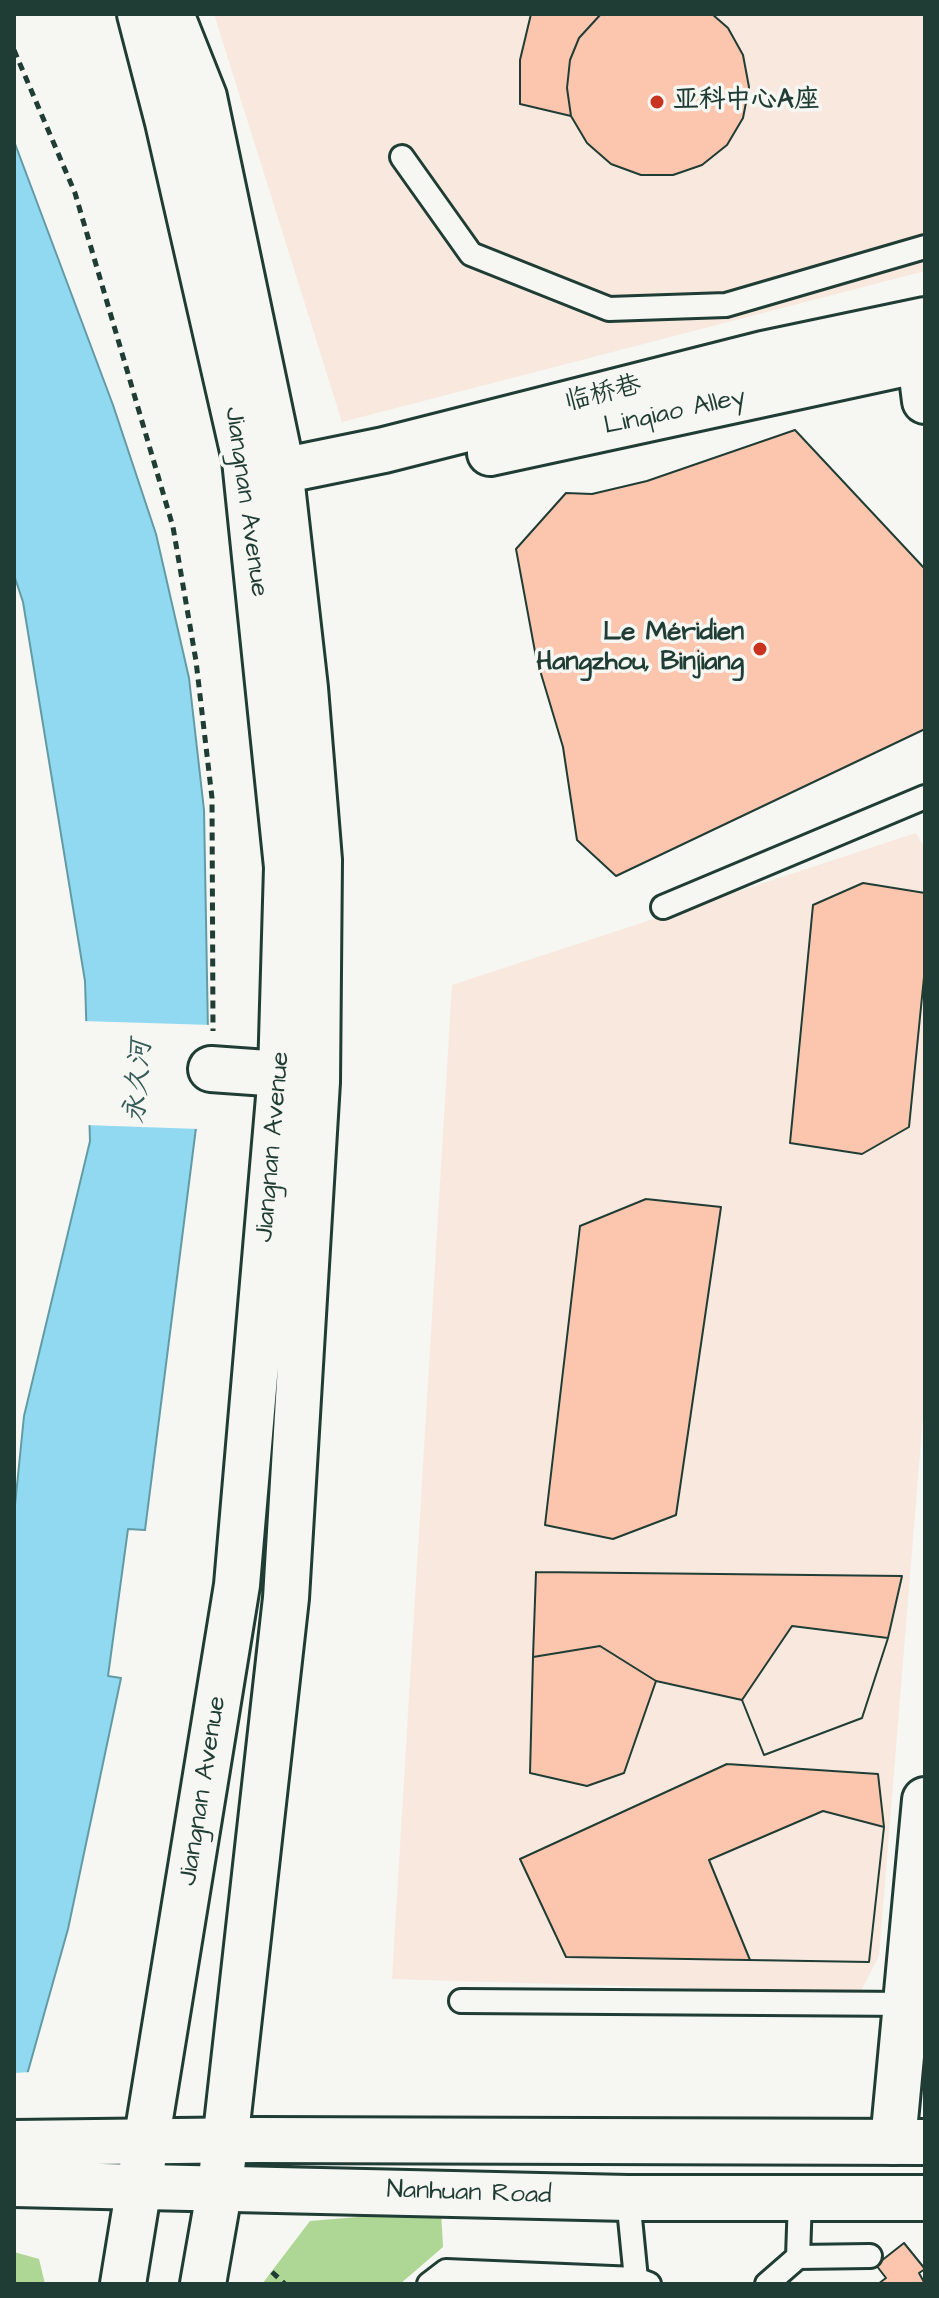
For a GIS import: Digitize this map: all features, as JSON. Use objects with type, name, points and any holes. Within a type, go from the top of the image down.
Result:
[{"type":"main road","name":"Jiangnan Avenue","points":[[123,2284],[237,1585],[281,1074],[287,867],[245,460],[168,122],[140,14]]},
{"type":"main road","name":"Jiangnan Avenue","points":[[171,14],[204,97],[282,483],[305,688],[319,860],[317,1082],[286,1598],[220,2187],[203,2284]]},
{"type":"main road","name":"Linqiao Alley","points":[[282,483],[924,360]]},
{"type":"main road","points":[[212,1051],[281,1074]]},
{"type":"main road","points":[[909,2142],[925,1800]]},
{"type":"main road","name":"Nanhuan Road","points":[[28,2164],[148,2141],[909,2142]]},
{"type":"main road","name":"Nanhuan Road","points":[[28,2164],[141,2186],[628,2198],[925,2198]]},
{"type":"lane","points":[[402,157],[471,254],[609,309],[726,305],[925,247]]},
{"type":"lane","points":[[663,907],[925,797]]},
{"type":"lane","points":[[461,2001],[915,2004]]},
{"type":"lane","points":[[429,2284],[446,2271],[642,2282],[628,2198]]},
{"type":"lane","points":[[798,2257],[800,2198]]},
{"type":"lane","points":[[767,2284],[798,2257],[870,2256]]},
{"type":"path","points":[[14,50],[75,193],[173,527],[196,661],[212,798],[212,1051]]},
{"type":"path","points":[[272,2272],[285,2284]]},
{"type":"shaded area","points":[[214,14],[925,14],[925,271],[342,422]]},
{"type":"shaded area","points":[[916,833],[925,849],[925,1391],[879,1956],[860,1993],[392,1979],[452,985]]},
{"type":"green space","points":[[441,2210],[443,2247],[400,2284],[262,2284],[310,2221]]},
{"type":"green space","points":[[14,2252],[39,2259],[45,2284],[14,2284]]},
{"type":"water","name":"永久河","points":[[14,141],[113,405],[156,534],[189,678],[204,810],[208,1033],[145,1530],[128,1529],[108,1676],[121,1678],[68,1929],[14,2121],[14,1515],[24,1416],[90,1141],[85,981],[23,602],[14,575]]},
{"type":"pier","points":[[82,1021],[212,1025],[199,1129],[85,1125]]},
{"type":"pier","points":[[32,2072],[18,2123],[14,2125],[14,2073]]},
{"type":"building","points":[[531,14],[601,14],[579,38],[570,60],[567,88],[571,116],[520,104],[520,60]]},
{"type":"building","name":"亚科中心A座","points":[[601,14],[712,14],[728,28],[743,55],[749,87],[743,118],[727,145],[702,165],[673,175],[641,175],[611,164],[587,143],[571,116],[567,88],[570,60],[579,38]]},
{"type":"building","points":[[795,430],[925,569],[925,729],[616,876],[577,840],[563,747],[536,657],[516,549],[566,493],[592,494],[647,481]]},
{"type":"building","points":[[863,883],[925,893],[925,967],[909,1127],[862,1154],[790,1143],[813,905]]},
{"type":"building","points":[[646,1199],[721,1207],[676,1515],[613,1539],[545,1525],[580,1226]]},
{"type":"building","points":[[536,1572],[902,1576],[888,1638],[862,1718],[764,1755],[742,1700],[656,1681],[600,1646],[533,1657]]},
{"type":"building","points":[[792,1626],[888,1638],[862,1718],[764,1755],[742,1700]]},
{"type":"building","points":[[600,1646],[656,1681],[624,1773],[587,1786],[530,1773],[533,1657]]},
{"type":"building","points":[[727,1764],[878,1774],[884,1827],[869,1962],[566,1957],[520,1859]]},
{"type":"building","points":[[823,1811],[884,1827],[869,1962],[750,1960],[709,1860]]},
{"type":"building","points":[[904,2243],[925,2269],[919,2273],[925,2284],[878,2284],[886,2278],[876,2265]]},
{"type":"place","name":"亚科中心A座","points":[[657,102]]},
{"type":"place","name":"Le Méridien Hangzhou, Binjiang","points":[[760,649]]}]
